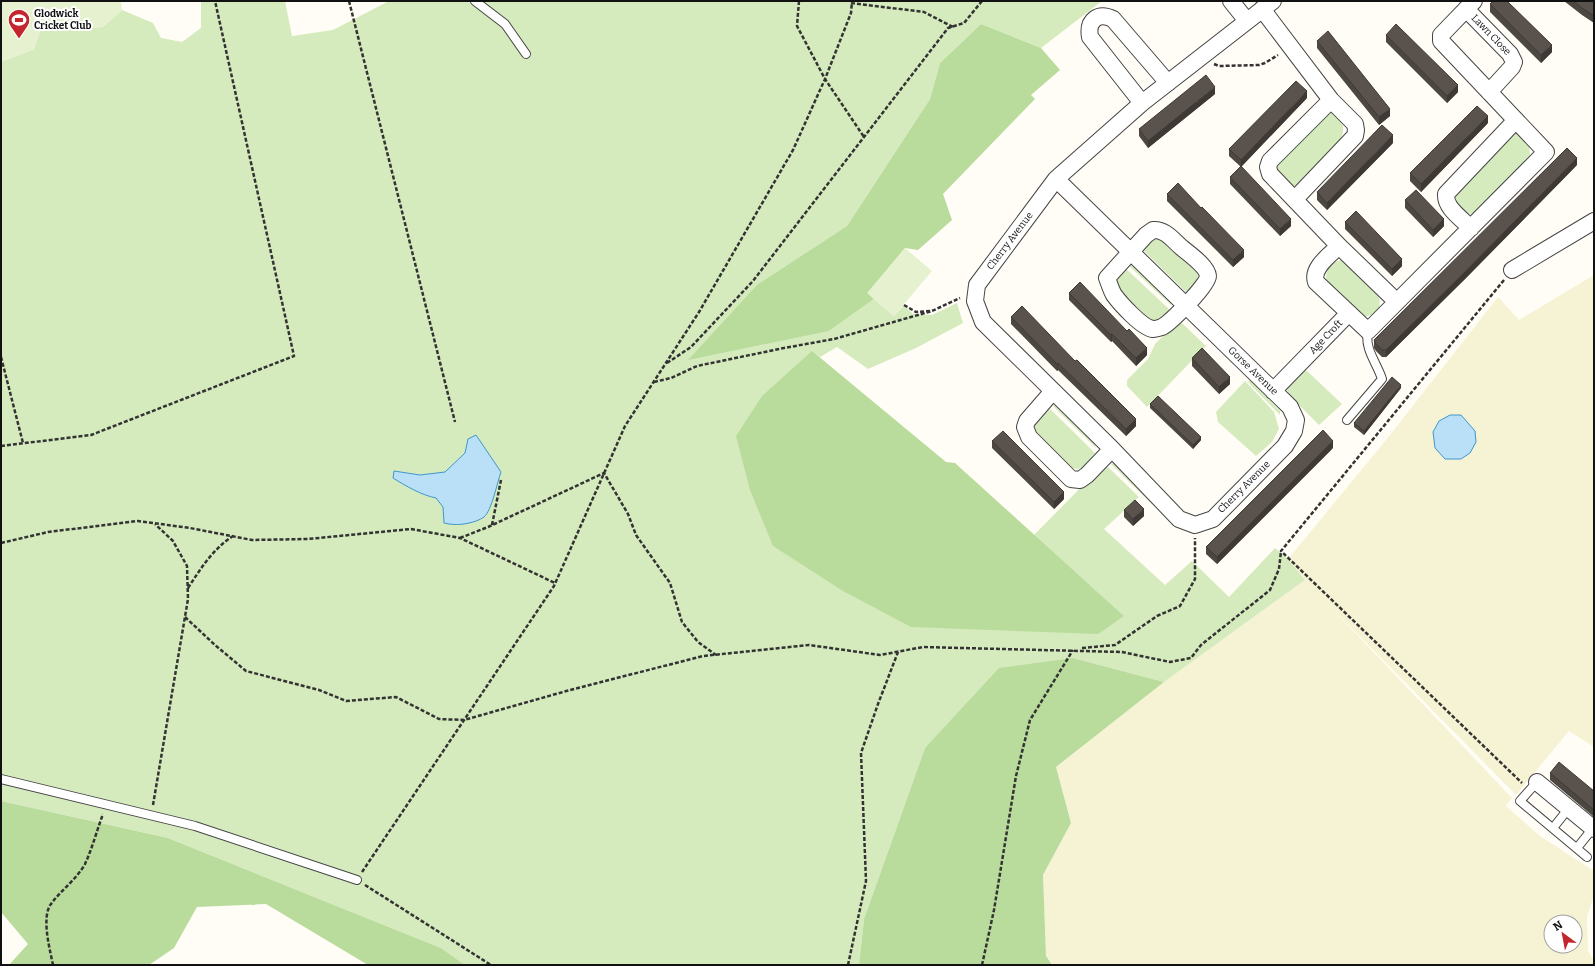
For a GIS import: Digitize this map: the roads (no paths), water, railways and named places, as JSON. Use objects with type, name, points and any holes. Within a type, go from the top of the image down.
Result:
[{"type":"street","points":[[1231,1],[1247,21]]},
{"type":"street","points":[[1269,3],[1290,46],[1331,100],[1355,124],[1356,130],[1354,136],[1295,199]]},
{"type":"street","name":"Cherry Avenue","points":[[1053,391],[983,322],[975,301],[977,285],[1056,179],[1142,103],[1269,3]]},
{"type":"street","name":"Lawn Close","points":[[1368,331],[1546,152],[1516,120],[1489,92],[1441,41],[1441,35],[1470,5],[1513,59],[1512,67],[1489,92]]},
{"type":"street","points":[[1142,103],[1090,37],[1090,26],[1095,19],[1103,16],[1114,19],[1168,83]]},
{"type":"street","points":[[1331,100],[1270,161],[1268,167],[1270,174],[1339,246],[1397,302]]},
{"type":"street","points":[[1471,228],[1449,206],[1446,194],[1516,120]]},
{"type":"street","name":"Gorse Avenue","points":[[1056,179],[1290,407],[1296,420],[1294,431],[1285,446]]},
{"type":"street","points":[[1512,270],[1594,221]]},
{"type":"street","points":[[1153,230],[1159,230],[1164,232],[1207,272],[1208,281],[1185,306],[1162,327],[1152,329],[1143,324],[1114,294],[1107,278],[1146,235],[1153,230]]},
{"type":"street","name":"Age Croft","points":[[1273,391],[1349,313],[1316,282],[1315,278],[1315,273],[1318,268],[1339,246]]},
{"type":"street","points":[[1349,313],[1368,331]]},
{"type":"street","points":[[1053,391],[1112,449],[1087,475],[1080,480],[1071,479],[1029,437],[1025,427],[1027,421],[1053,391]]},
{"type":"street","name":"Cherry Avenue","points":[[1112,449],[1180,519],[1195,526],[1213,519],[1285,446]]},
{"type":"street","points":[[1533,786],[1569,808],[1594,828]]},
{"type":"lane","points":[[475,1],[505,24],[526,54]]},
{"type":"lane","points":[[1347,420],[1382,379],[1368,349],[1366,338],[1368,331]]},
{"type":"lane","points":[[1,778],[196,826],[357,880]]},
{"type":"lane","points":[[1533,786],[1520,801],[1587,856]]},
{"type":"lane","points":[[1553,828],[1569,808]]},
{"type":"lane","points":[[1577,848],[1594,828]]},
{"type":"water","points":[[1450,415],[1461,415],[1475,431],[1476,442],[1470,453],[1461,459],[1445,459],[1435,448],[1433,432],[1439,421]]},
{"type":"water","points":[[476,435],[501,472],[492,503],[487,514],[479,520],[471,523],[460,524],[444,523],[443,507],[436,498],[430,497],[408,487],[393,478],[394,471],[420,475],[445,472],[465,453],[468,439]]},
{"type":"place","name":"Glodwick Cricket Club","points":[[19,40]]}]
